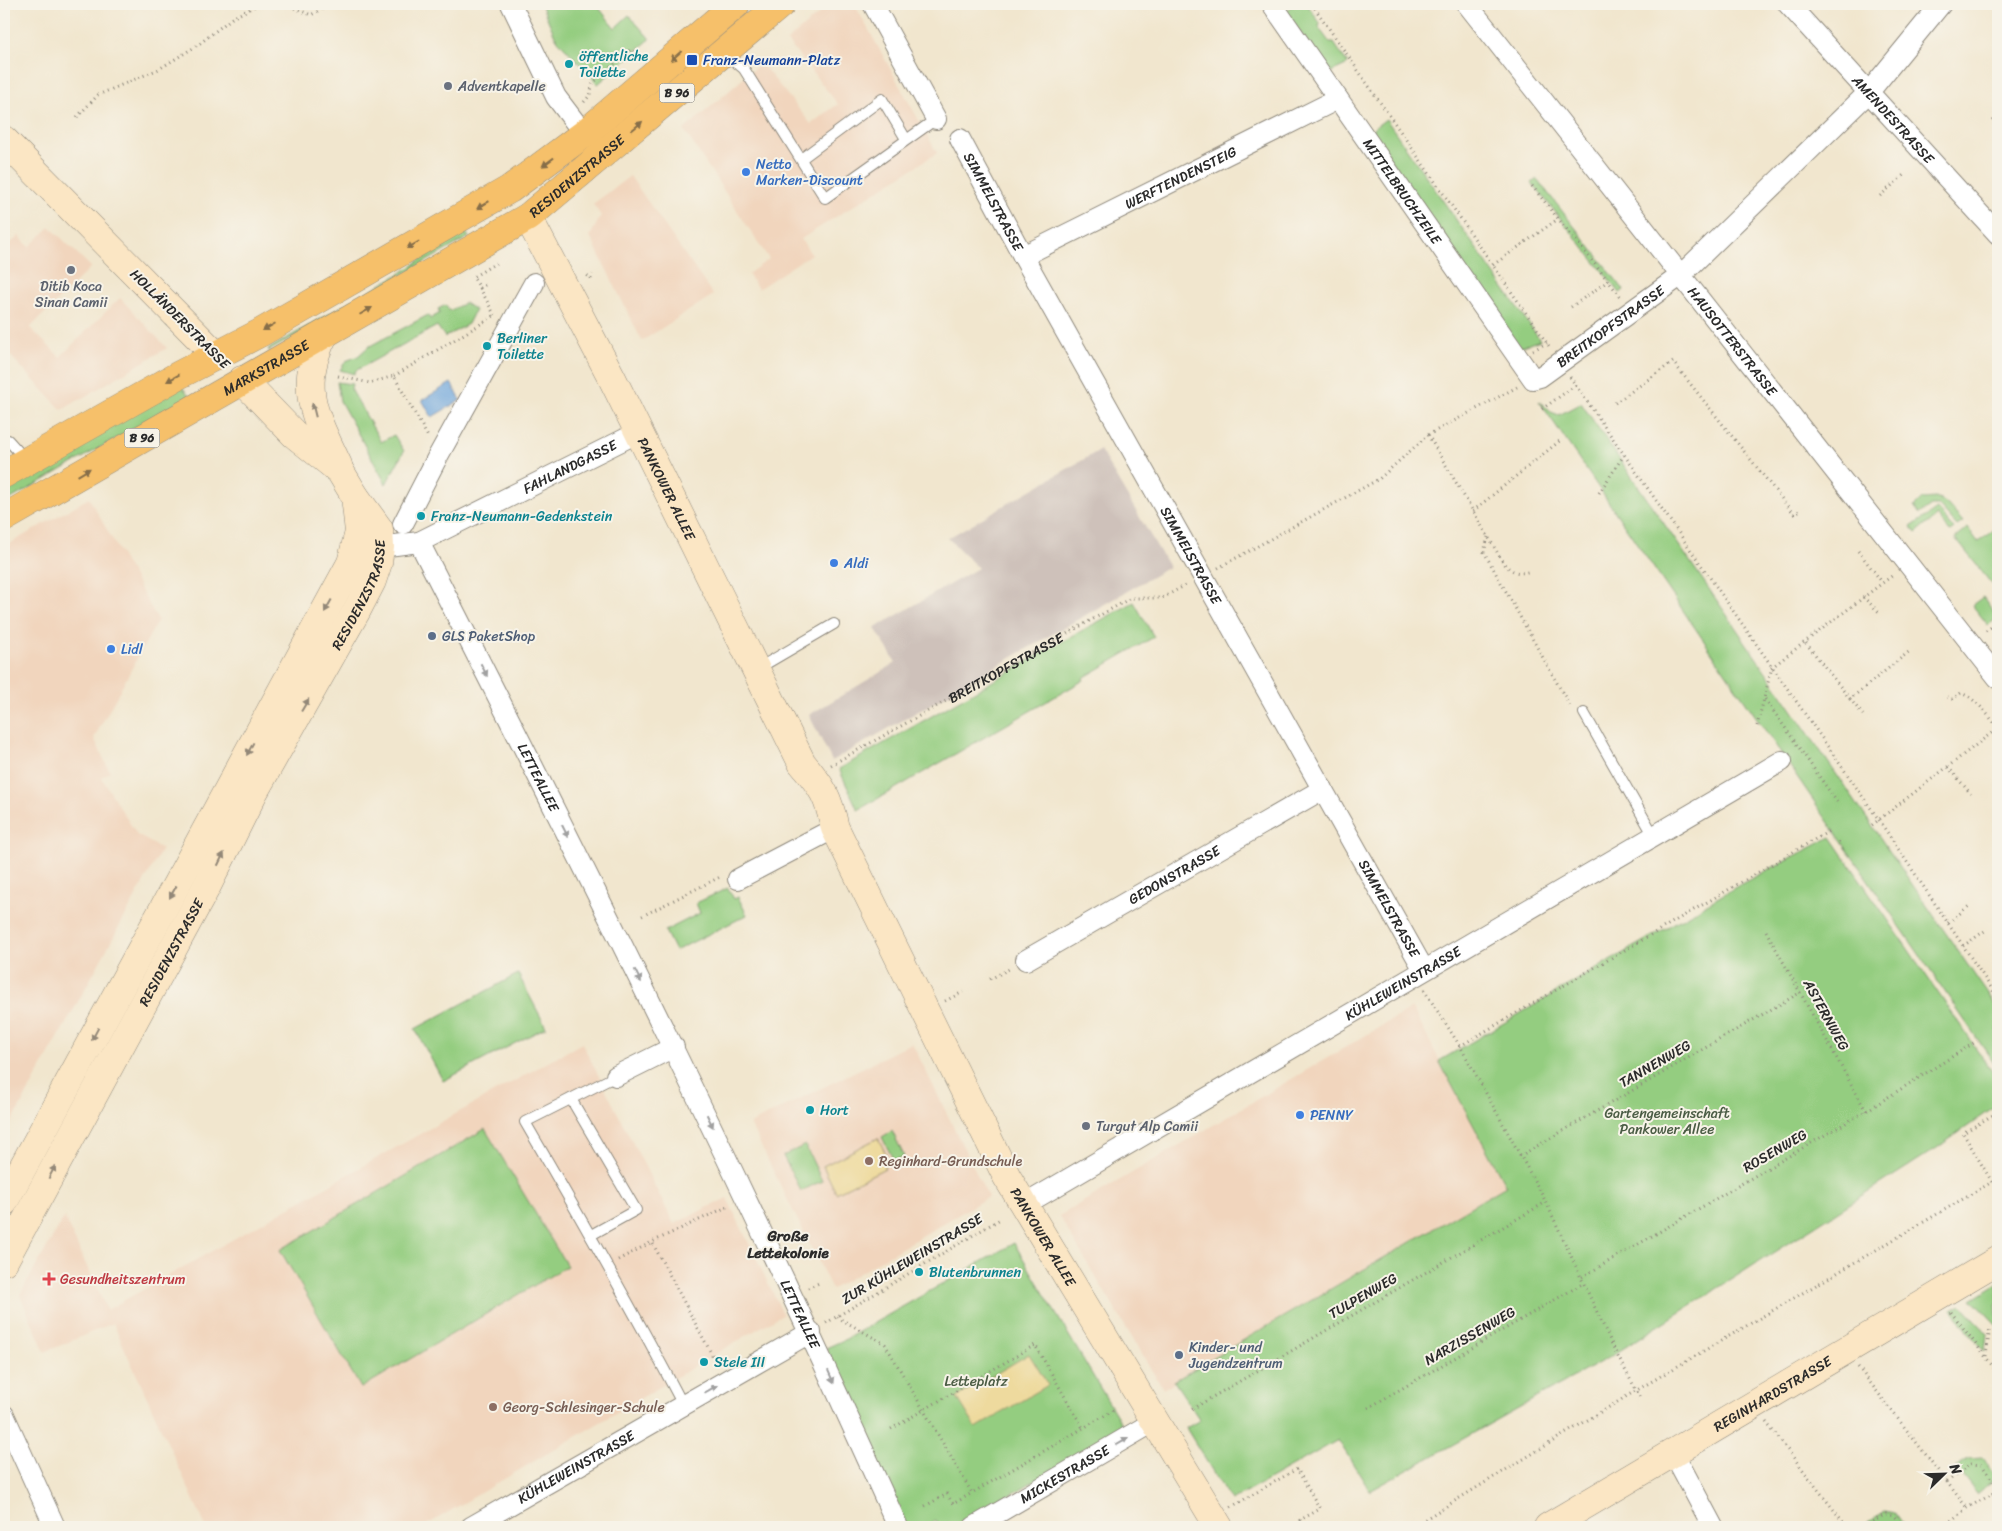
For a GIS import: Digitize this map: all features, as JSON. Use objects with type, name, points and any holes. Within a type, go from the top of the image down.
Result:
[{"type":"main road","name":"RESIDENZSTRASSE","points":[[736,4],[584,134],[510,189],[528,216],[725,53],[781,4]]},
{"type":"main road","name":"B 96","points":[[15,467],[216,355],[260,333],[510,189]]},
{"type":"main road","name":"MARKSTRASSE","points":[[4,518],[528,216]]},
{"type":"main road","name":"HOLLÄNDERSTRASSE","points":[[216,355],[242,380]]},
{"type":"street","points":[[511,4],[556,97],[584,134]]},
{"type":"street","points":[[873,4],[936,119]]},
{"type":"street","name":"MITTELBRUCHZEILE","points":[[1272,4],[1533,379]]},
{"type":"street","name":"HAUSOTTERSTRASSE","points":[[1467,4],[1998,678]]},
{"type":"street","name":"AMENDESTRASSE","points":[[1788,4],[1998,234]]},
{"type":"street","name":"BREITKOPFSTRASSE","points":[[1533,379],[1540,378],[1680,276],[1869,92],[1941,4]]},
{"type":"street","name":"WERFTENDENSTEIG","points":[[1023,256],[1338,99]]},
{"type":"street","name":"SIMMELSTRASSE","points":[[960,139],[1023,256],[1424,970]]},
{"type":"street","name":"HOLLÄNDERSTRASSE","points":[[4,140],[216,355]]},
{"type":"street","name":"PANKOWER ALLEE","points":[[528,216],[639,432],[802,763],[822,787],[828,799],[835,828],[999,1161],[1013,1212],[1155,1421],[1225,1517]]},
{"type":"street","points":[[403,524],[438,456],[534,283]]},
{"type":"street","points":[[324,335],[314,355],[310,372],[310,394],[317,422],[340,471]]},
{"type":"street","name":"HOLLÄNDERSTRASSE","points":[[242,380],[294,434],[340,471],[355,496]]},
{"type":"street","name":"FAHLANDGASSE","points":[[419,542],[639,432]]},
{"type":"street","name":"RESIDENZSTRASSE","points":[[4,1260],[19,1197],[131,998],[307,674],[372,581],[380,547],[379,529],[355,496]]},
{"type":"street","name":"RESIDENZSTRASSE","points":[[307,674],[351,563],[358,532],[355,496]]},
{"type":"street","points":[[380,547],[419,542]]},
{"type":"street","name":"LETTEALLEE","points":[[419,542],[674,1047],[811,1332],[898,1527]]},
{"type":"street","name":"KÜHLEWEINSTRASSE","points":[[1013,1212],[1782,761]]},
{"type":"street","name":"GEDONSTRASSE","points":[[1026,960],[1323,789]]},
{"type":"street","points":[[738,880],[835,828]]},
{"type":"street","points":[[616,1076],[674,1047]]},
{"type":"street","name":"REGINHARDSTRASSE","points":[[1548,1527],[1998,1260]]},
{"type":"street","name":"KÜHLEWEINSTRASSE","points":[[471,1527],[811,1332]]},
{"type":"street","points":[[4,1415],[55,1527]]},
{"type":"street","name":"MICKESTRASSE","points":[[974,1527],[1155,1421]]},
{"type":"street","points":[[1673,1452],[1713,1527]]},
{"type":"lane","points":[[725,53],[744,69],[826,198],[936,119]]},
{"type":"lane","points":[[801,159],[882,99],[906,139]]},
{"type":"lane","points":[[8,440],[15,467]]},
{"type":"lane","points":[[756,669],[834,624]]},
{"type":"lane","points":[[1579,713],[1654,836]]},
{"type":"lane","points":[[616,1076],[524,1122],[591,1235],[606,1267],[683,1405]]},
{"type":"lane","points":[[571,1098],[636,1210],[591,1235]]},
{"type":"path","points":[[77,117],[98,95],[160,69],[198,45],[232,18],[259,4]]},
{"type":"path","points":[[285,4],[311,15],[327,6]]},
{"type":"path","points":[[1312,4],[1879,820],[1998,998]]},
{"type":"path","points":[[582,105],[590,95],[593,83],[631,49]]},
{"type":"path","points":[[1993,121],[1998,116]]},
{"type":"path","points":[[1880,196],[1906,173]]},
{"type":"path","points":[[1532,186],[1618,295]]},
{"type":"path","points":[[1493,265],[1558,219]]},
{"type":"path","points":[[338,376],[370,383],[394,376],[495,316],[480,288],[471,278],[496,263]]},
{"type":"path","points":[[587,276],[591,279],[592,274]]},
{"type":"path","points":[[1570,307],[1608,281]]},
{"type":"path","points":[[480,288],[486,285]]},
{"type":"path","points":[[1615,403],[1672,362],[1794,514],[1799,510]]},
{"type":"path","points":[[394,376],[438,456]]},
{"type":"path","points":[[1218,568],[1379,479],[1428,435],[1533,379]]},
{"type":"path","points":[[1542,409],[1576,385]]},
{"type":"path","points":[[1428,435],[1509,569],[1517,573],[1531,571]]},
{"type":"path","points":[[1473,511],[1562,440]]},
{"type":"path","points":[[1599,493],[1624,455]]},
{"type":"path","points":[[1488,537],[1484,552],[1579,713]]},
{"type":"path","points":[[1858,552],[1882,582]]},
{"type":"path","points":[[1757,726],[1772,667],[1806,643],[1894,574]]},
{"type":"path","name":"BREITKOPFSTRASSE","points":[[830,766],[1131,598],[1162,598],[1186,585]]},
{"type":"path","points":[[1863,597],[1879,612]]},
{"type":"path","points":[[1986,631],[1998,622]]},
{"type":"path","points":[[1806,643],[1863,715]]},
{"type":"path","points":[[1850,699],[1910,651]]},
{"type":"path","points":[[1872,825],[1998,728],[1977,702],[1969,696],[1961,693],[1952,699],[1947,697]]},
{"type":"path","points":[[1765,698],[1837,802]]},
{"type":"path","points":[[1948,767],[1971,794]]},
{"type":"path","points":[[1460,1046],[1831,830]]},
{"type":"path","points":[[642,916],[733,870],[738,880]]},
{"type":"path","points":[[1948,923],[1969,906]]},
{"type":"path","points":[[1963,946],[1986,930]]},
{"type":"path","name":"ASTERNWEG","points":[[1766,931],[1866,1111]]},
{"type":"path","points":[[990,979],[1026,960]]},
{"type":"path","points":[[1424,990],[1460,1046],[1546,1202],[1616,1354],[1641,1399]]},
{"type":"path","points":[[945,1001],[963,992]]},
{"type":"path","name":"TANNENWEG","points":[[1520,1156],[1801,992]]},
{"type":"path","name":"ROSENWEG","points":[[1582,1277],[1866,1111],[1977,1041]]},
{"type":"path","points":[[1412,1527],[1637,1390],[1992,1182],[1963,1133],[1998,1112]]},
{"type":"path","name":"TULPENWEG","points":[[1192,1409],[1546,1202]]},
{"type":"path","points":[[606,1267],[652,1242],[734,1204]]},
{"type":"path","name":"ZUR KÜHLEWEINSTRASSE","points":[[924,1410],[885,1344],[835,1318],[1013,1212]]},
{"type":"path","points":[[652,1242],[717,1364]]},
{"type":"path","points":[[802,1291],[821,1282]]},
{"type":"path","name":"NARZISSENWEG","points":[[1368,1408],[1584,1283]]},
{"type":"path","points":[[1949,1309],[1998,1373]]},
{"type":"path","points":[[1986,1356],[1990,1327]]},
{"type":"path","points":[[891,1429],[1035,1345],[1083,1428]]},
{"type":"path","points":[[1856,1364],[1967,1508]]},
{"type":"path","points":[[926,1506],[947,1494],[953,1504],[1116,1409]]},
{"type":"path","points":[[924,1410],[972,1493]]},
{"type":"path","points":[[1764,1420],[1847,1527]]},
{"type":"path","points":[[1943,1527],[1967,1508],[1998,1490],[1982,1465],[1970,1464],[1947,1482]]},
{"type":"path","points":[[1225,1517],[1297,1469],[1320,1509],[1300,1520],[1304,1527]]},
{"type":"path","points":[[1864,1527],[1886,1514],[1894,1516],[1903,1527]]},
{"type":"shaded area","points":[[830,4],[856,7],[937,153],[801,239],[811,254],[758,289],[748,274],[769,259],[684,130],[761,63],[811,124],[838,104],[787,41]]},
{"type":"shaded area","points":[[630,176],[713,295],[642,341],[590,236],[601,216],[593,204]]},
{"type":"shaded area","points":[[50,227],[91,267],[30,328],[60,357],[120,298],[167,348],[62,410],[4,349],[4,236],[11,243],[17,238],[17,234],[29,247]]},
{"type":"shaded area","points":[[1100,450],[1169,567],[832,761],[809,715],[896,663],[875,628],[978,568],[948,538]]},
{"type":"shaded area","points":[[89,498],[158,620],[94,738],[110,772],[101,777],[137,835],[162,849],[4,1136],[4,779],[6,778],[4,773],[4,547]]},
{"type":"shaded area","points":[[1412,1008],[1506,1186],[1163,1389],[1059,1216]]},
{"type":"shaded area","name":"Georg-Schlesinger-Schule","points":[[582,1043],[674,1224],[727,1198],[783,1314],[423,1527],[206,1527],[113,1323],[45,1352],[20,1295],[64,1217],[107,1310]]},
{"type":"shaded area","name":"Reginhard-Grundschule","points":[[912,1043],[988,1197],[832,1289],[750,1124]]},
{"type":"green space","points":[[541,4],[596,4],[615,28],[629,15],[650,39],[598,84],[556,38]]},
{"type":"green space","points":[[1295,4],[1307,4],[1320,23],[1319,28],[1330,43],[1334,43],[1348,64],[1329,73],[1285,11]]},
{"type":"green space","points":[[1386,119],[1540,340],[1518,348],[1370,131]]},
{"type":"green space","points":[[1537,179],[1624,290],[1620,293],[1532,183]]},
{"type":"green space","points":[[462,226],[469,237],[269,351],[268,349],[411,267]]},
{"type":"green space","points":[[465,303],[475,310],[468,324],[445,337],[437,326],[355,371],[354,374],[340,370],[346,361],[358,356],[368,347],[428,315],[430,319],[440,313],[438,309],[446,305],[449,311]]},
{"type":"green space","points":[[337,382],[352,384],[351,389],[381,442],[394,435],[404,451],[386,484],[340,401]]},
{"type":"green space","points":[[181,386],[190,396],[4,503],[4,484]]},
{"type":"green space","points":[[1539,401],[1551,412],[1559,415],[1581,403],[1998,1009],[1998,1069]]},
{"type":"green space","points":[[1936,498],[1946,503],[1963,522],[1957,526],[1939,506],[1931,506],[1920,514],[1914,507],[1922,499]]},
{"type":"green space","points":[[1937,509],[1954,529],[1950,532],[1937,516],[1916,533],[1911,527]]},
{"type":"green space","points":[[1968,528],[1978,542],[1995,529],[1998,532],[1998,583],[1994,587],[1955,538]]},
{"type":"green space","points":[[1983,597],[1998,618],[1988,625],[1972,605]]},
{"type":"green space","points":[[1134,602],[1154,637],[1083,678],[1084,680],[858,810],[839,769]]},
{"type":"green space","name":"Gartengemeinschaft Pankower Allee","points":[[1831,837],[1998,1080],[1998,1105],[1937,1148],[1613,1355],[1370,1491],[1338,1440],[1231,1501],[1186,1428],[1200,1420],[1174,1381],[1506,1186],[1439,1061],[1741,884]]},
{"type":"green space","points":[[728,888],[734,899],[738,897],[747,915],[675,951],[665,931],[700,913],[696,903]]},
{"type":"green space","points":[[518,974],[546,1027],[443,1081],[415,1029]]},
{"type":"green space","points":[[485,1129],[567,1266],[361,1388],[280,1250]]},
{"type":"green space","points":[[892,1131],[904,1156],[894,1161],[882,1137]]},
{"type":"green space","points":[[805,1145],[822,1181],[801,1191],[783,1156]]},
{"type":"green space","name":"Letteplatz","points":[[1014,1243],[1124,1428],[956,1527],[940,1527],[936,1520],[927,1525],[928,1527],[906,1527],[826,1348],[846,1339]]},
{"type":"green space","points":[[1998,1283],[1998,1303],[1996,1304],[1998,1326],[1972,1299]]},
{"type":"green space","points":[[1961,1305],[1987,1333],[1985,1352],[1952,1310]]},
{"type":"green space","points":[[1983,1458],[1997,1477],[1977,1494],[1956,1467],[1968,1459]]},
{"type":"green space","points":[[1886,1511],[1895,1513],[1906,1527],[1866,1527],[1864,1524]]},
{"type":"sand","points":[[878,1138],[887,1156],[881,1159],[885,1168],[836,1193],[823,1166]]},
{"type":"sand","points":[[1029,1354],[1048,1385],[976,1428],[957,1397]]},
{"type":"water","points":[[451,383],[461,400],[432,417],[422,400]]},
{"type":"place","name":"Franz-Neumann-Platz","points":[[692,60]]},
{"type":"place","name":"öffentliche Toilette","points":[[569,64]]},
{"type":"place","name":"Adventkapelle","points":[[448,86]]},
{"type":"place","name":"Netto Marken-Discount","points":[[746,172]]},
{"type":"place","name":"Ditib Koca Sinan Camii","points":[[71,270]]},
{"type":"place","name":"Berliner Toilette","points":[[487,346]]},
{"type":"place","name":"Franz-Neumann-Gedenkstein","points":[[421,516]]},
{"type":"place","name":"Aldi","points":[[834,563]]},
{"type":"place","name":"GLS PaketShop","points":[[432,636]]},
{"type":"place","name":"Lidl","points":[[111,649]]},
{"type":"place","name":"Hort","points":[[810,1110]]},
{"type":"place","name":"PENNY","points":[[1300,1115]]},
{"type":"place","name":"Turgut Alp Camii","points":[[1086,1126]]},
{"type":"place","name":"Reginhard-Grundschule","points":[[869,1161]]},
{"type":"place","name":"Blutenbrunnen","points":[[919,1272]]},
{"type":"place","name":"Gesundheitszentrum","points":[[49,1279]]},
{"type":"place","name":"Kinder- und Jugendzentrum","points":[[1179,1355]]},
{"type":"place","name":"Stele III","points":[[704,1362]]},
{"type":"place","name":"Georg-Schlesinger-Schule","points":[[493,1407]]},
{"type":"district","name":"Große Lettekolonie","points":[[788,1244]]}]
